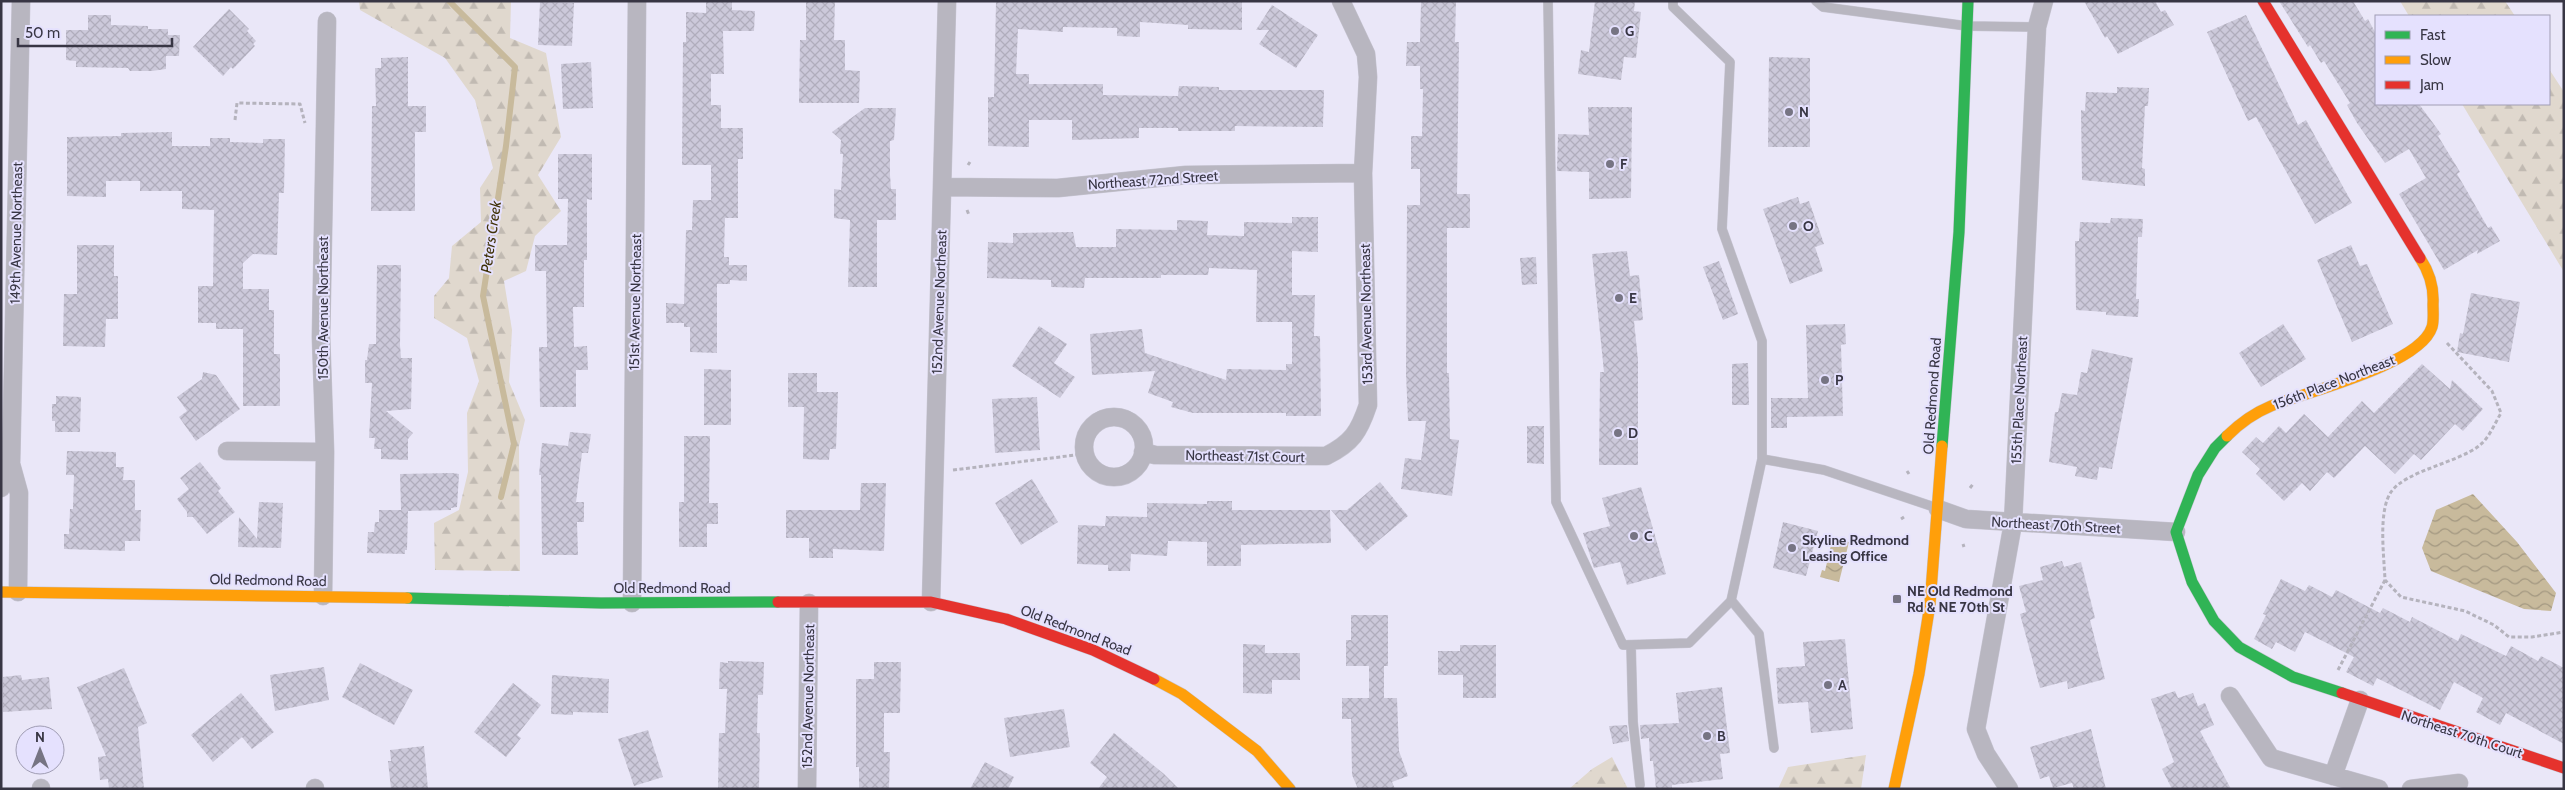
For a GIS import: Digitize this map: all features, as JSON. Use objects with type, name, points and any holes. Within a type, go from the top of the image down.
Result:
[{"type":"main road","name":"Old Redmond Road","points":[[1894,789],[1920,665],[1930,604],[1959,232],[1968,1]]},
{"type":"main road","points":[[2262,1],[2428,270],[2434,291],[2432,328]]},
{"type":"main road","name":"156th Place Northeast","points":[[2176,532],[2198,475],[2215,448],[2240,423],[2269,407],[2390,364],[2416,347],[2432,328]]},
{"type":"main road","points":[[2176,532],[2192,582],[2220,628],[2247,652],[2292,677],[2360,700]]},
{"type":"main road","name":"Old Redmond Road","points":[[10,592],[324,596],[632,603],[931,602],[1006,620],[1093,650],[1136,669],[1182,694],[1249,745],[1290,789]]},
{"type":"main road","name":"Northeast 70th Court","points":[[2360,700],[2564,768]]},
{"type":"street","name":"149th Avenue Northeast","points":[[1,488],[8,456],[21,1]]},
{"type":"street","name":"151st Avenue Northeast","points":[[632,603],[637,1]]},
{"type":"street","name":"152nd Avenue Northeast","points":[[931,602],[947,1]]},
{"type":"street","name":"153rd Avenue Northeast","points":[[1341,1],[1366,54],[1368,78],[1363,173],[1368,405],[1360,428],[1344,447]]},
{"type":"street","name":"155th Place Northeast","points":[[2009,789],[1986,754],[1976,729],[2014,523],[2037,27],[2044,1]]},
{"type":"street","name":"150th Avenue Northeast","points":[[324,596],[325,452],[321,336],[327,22]]},
{"type":"street","name":"Northeast 72nd Street","points":[[943,187],[1058,188],[1186,175],[1363,173]]},
{"type":"street","points":[[1112,416],[1131,422],[1138,429],[1142,438],[1143,452],[1137,466],[1120,476],[1100,474],[1092,467],[1084,454],[1084,440],[1088,430],[1094,423],[1112,416]]},
{"type":"street","name":"Northeast 71st Court","points":[[1143,452],[1155,455],[1310,457],[1326,456],[1344,447]]},
{"type":"street","points":[[226,451],[325,452]]},
{"type":"street","name":"149th Avenue Northeast","points":[[8,456],[19,493],[10,592]]},
{"type":"street","name":"Northeast 70th Street","points":[[1938,509],[1966,519],[2176,532]]},
{"type":"street","name":"152nd Avenue Northeast","points":[[807,789],[809,603]]},
{"type":"street","points":[[2230,696],[2271,758],[2339,782],[2380,789]]},
{"type":"street","points":[[2339,782],[2360,700]]},
{"type":"street","points":[[2411,789],[2459,783]]},
{"type":"lane","points":[[1548,1],[1556,502],[1623,646],[1689,643],[1731,600],[1762,459],[1762,341],[1722,229],[1730,62],[1673,7],[1673,1]]},
{"type":"lane","points":[[1816,1],[1823,7],[1967,26],[2037,27]]},
{"type":"lane","points":[[1762,459],[1824,470],[1938,509]]},
{"type":"lane","points":[[1731,600],[1759,634],[1774,748]]},
{"type":"lane","points":[[1631,645],[1634,722],[1640,785]]},
{"type":"path","points":[[235,120],[237,104],[300,104],[305,126]]},
{"type":"path","points":[[967,210],[969,215]]},
{"type":"path","points":[[2328,690],[2385,580],[2384,526],[2386,504],[2392,491],[2405,481],[2480,445],[2502,413],[2492,391],[2432,328]]},
{"type":"path","points":[[952,470],[1084,454]]},
{"type":"path","points":[[2385,580],[2401,597],[2465,611],[2494,625],[2509,637],[2532,637],[2564,632]]},
{"type":"green space","points":[[359,1],[511,1],[510,38],[546,53],[561,137],[538,175],[561,211],[535,236],[526,271],[504,281],[512,330],[509,382],[525,420],[519,446],[520,571],[435,570],[434,523],[459,510],[468,472],[467,413],[479,381],[467,338],[434,318],[434,296],[449,278],[452,246],[481,222],[480,188],[493,168],[475,100],[445,58],[360,10]]},
{"type":"green space","points":[[2400,1],[2505,1],[2514,15],[2408,15]]},
{"type":"green space","points":[[2550,71],[2564,92],[2564,272],[2463,105],[2550,105]]},
{"type":"green space","points":[[1866,755],[1861,789],[1778,789],[1788,767]]},
{"type":"green space","points":[[1612,757],[1628,789],[1569,789],[1592,769]]},
{"type":"water","points":[[2473,494],[2517,542],[2556,593],[2551,611],[2524,609],[2431,571],[2422,548],[2436,510]]},
{"type":"water","points":[[1830,537],[1849,542],[1839,582],[1820,577],[1822,570],[1825,571],[1831,545],[1829,544]]},
{"type":"building","points":[[706,1],[732,1],[732,10],[755,11],[754,31],[723,31],[724,74],[711,74],[711,105],[721,105],[721,128],[743,128],[743,159],[738,159],[738,218],[725,218],[724,257],[729,257],[729,265],[747,265],[747,281],[730,280],[730,284],[717,284],[717,353],[690,352],[690,327],[684,327],[684,323],[666,323],[666,303],[684,304],[686,230],[692,230],[693,200],[711,200],[711,165],[682,165],[683,42],[686,42],[686,12],[706,13]]},
{"type":"building","points":[[806,1],[835,1],[834,40],[845,40],[845,70],[860,71],[859,103],[799,103],[800,40],[806,40]]},
{"type":"building","points":[[996,1],[1242,1],[1242,30],[1188,29],[1188,25],[1140,22],[1140,37],[1117,36],[1117,28],[1063,27],[1063,32],[1018,29],[1016,74],[1029,74],[1029,84],[1103,84],[1103,95],[1178,96],[1179,86],[1219,87],[1219,90],[1324,90],[1323,127],[1235,126],[1235,131],[1178,131],[1178,128],[1139,128],[1139,138],[1072,140],[1072,120],[1029,120],[1029,147],[988,146],[988,97],[994,97]]},
{"type":"building","points":[[1421,1],[1456,1],[1455,42],[1459,42],[1457,194],[1470,194],[1470,228],[1447,228],[1447,373],[1449,373],[1450,439],[1459,440],[1452,496],[1401,489],[1405,458],[1421,460],[1426,421],[1408,421],[1406,373],[1407,205],[1420,205],[1420,169],[1411,169],[1411,136],[1422,136],[1423,89],[1420,89],[1420,66],[1406,66],[1407,42],[1420,42]]},
{"type":"building","name":"G","points":[[1595,1],[1635,1],[1634,11],[1641,12],[1636,58],[1624,57],[1621,80],[1578,74],[1581,50],[1589,52]]},
{"type":"building","points":[[2084,1],[2155,1],[2161,12],[2165,10],[2174,25],[2118,54],[2107,36],[2105,38]]},
{"type":"building","points":[[2279,1],[2353,1],[2365,21],[2368,19],[2375,32],[2375,105],[2420,105],[2441,134],[2438,136],[2460,172],[2457,174],[2488,228],[2491,226],[2500,241],[2477,254],[2478,250],[2444,270],[2399,194],[2426,178],[2409,149],[2385,163],[2357,123],[2347,105],[2350,103],[2324,61],[2321,63],[2310,45],[2308,47]]},
{"type":"building","points":[[540,2],[574,3],[572,46],[538,45]]},
{"type":"building","points":[[1272,5],[1318,35],[1296,68],[1259,44],[1269,30],[1256,30]]},
{"type":"building","points":[[229,9],[249,29],[247,31],[256,41],[253,44],[255,46],[233,69],[231,67],[223,76],[193,47]]},
{"type":"building","points":[[88,15],[111,15],[111,25],[148,26],[148,29],[168,29],[168,35],[180,35],[179,56],[166,56],[166,69],[152,71],[130,71],[128,68],[76,67],[76,61],[66,60],[66,30],[88,30]]},
{"type":"building","points":[[2246,15],[2298,125],[2306,120],[2352,203],[2315,224],[2256,117],[2248,121],[2207,32]]},
{"type":"building","points":[[408,57],[408,106],[426,106],[426,132],[415,132],[415,211],[371,211],[372,106],[376,106],[375,68],[381,68],[381,58]]},
{"type":"building","name":"N","points":[[1769,57],[1810,58],[1810,147],[1768,147]]},
{"type":"building","points":[[591,62],[593,108],[563,109],[561,64]]},
{"type":"building","points":[[2117,87],[2149,88],[2148,106],[2145,106],[2142,168],[2145,169],[2145,186],[2082,180],[2081,110],[2085,111],[2086,92],[2117,93]]},
{"type":"building","name":"F","points":[[1588,107],[1632,107],[1631,198],[1589,199],[1589,172],[1557,171],[1558,134],[1589,135]]},
{"type":"building","points":[[865,108],[896,108],[894,140],[890,141],[890,175],[891,189],[896,189],[896,220],[877,220],[877,287],[848,287],[850,220],[834,218],[834,189],[841,190],[843,154],[840,154],[841,140],[832,132]]},
{"type":"building","points":[[172,132],[172,146],[210,146],[210,138],[230,138],[230,142],[263,143],[263,139],[285,139],[284,193],[279,193],[277,255],[253,254],[243,263],[243,289],[269,289],[269,310],[274,310],[274,354],[280,354],[280,406],[243,406],[243,329],[216,329],[216,323],[198,323],[198,286],[213,286],[214,210],[182,209],[182,191],[140,191],[140,181],[106,181],[106,197],[67,196],[67,137],[121,136],[121,133]]},
{"type":"building","points":[[558,154],[592,154],[592,200],[587,199],[587,260],[584,260],[584,307],[573,307],[574,347],[587,346],[588,370],[576,370],[576,407],[540,407],[539,347],[547,347],[546,271],[535,271],[535,245],[567,245],[568,199],[558,199]]},
{"type":"building","name":"O","points":[[1798,197],[1800,204],[1809,201],[1824,244],[1815,247],[1823,271],[1790,284],[1763,209]]},
{"type":"building","points":[[1292,217],[1318,217],[1318,252],[1292,251],[1292,295],[1315,295],[1314,336],[1320,336],[1321,416],[1286,416],[1286,413],[1193,413],[1171,407],[1173,402],[1148,393],[1155,371],[1092,375],[1090,334],[1142,329],[1145,353],[1226,380],[1227,369],[1286,370],[1286,364],[1292,364],[1292,322],[1256,322],[1257,270],[1209,268],[1208,275],[1161,275],[1161,278],[1085,278],[1084,288],[1051,287],[1051,280],[987,278],[988,242],[1013,243],[1013,233],[1073,232],[1076,247],[1116,247],[1116,229],[1177,230],[1177,220],[1208,221],[1207,235],[1244,236],[1244,222],[1292,223]]},
{"type":"building","points":[[2111,218],[2143,219],[2142,237],[2138,237],[2136,299],[2139,299],[2138,317],[2106,315],[2106,312],[2076,310],[2075,241],[2079,241],[2080,222],[2110,223]]},
{"type":"building","points":[[77,245],[114,245],[114,276],[118,276],[118,319],[106,319],[105,347],[63,346],[64,294],[77,294]]},
{"type":"building","points":[[2351,245],[2360,266],[2367,264],[2393,324],[2352,342],[2317,260]]},
{"type":"building","points":[[1627,251],[1630,276],[1639,275],[1643,320],[1634,321],[1638,360],[1638,465],[1599,465],[1600,372],[1604,372],[1592,254]]},
{"type":"building","points":[[1536,257],[1537,284],[1522,285],[1520,258]]},
{"type":"building","points":[[1719,261],[1738,314],[1723,320],[1703,267]]},
{"type":"building","points":[[377,265],[401,265],[400,345],[401,358],[412,358],[411,409],[386,411],[413,433],[408,439],[408,460],[381,459],[381,449],[374,449],[375,438],[369,438],[372,383],[365,383],[365,360],[367,360],[369,344],[376,344]]},
{"type":"building","points":[[2471,293],[2520,302],[2509,362],[2457,352],[2460,333],[2463,334]]},
{"type":"building","name":"P","points":[[1845,324],[1846,344],[1841,345],[1843,416],[1787,417],[1787,428],[1771,428],[1771,398],[1808,398],[1806,325]]},
{"type":"building","points":[[2283,324],[2306,359],[2261,387],[2239,353]]},
{"type":"building","points":[[1039,326],[1067,344],[1054,363],[1075,377],[1060,398],[1012,366]]},
{"type":"building","points":[[2092,349],[2133,358],[2112,469],[2099,467],[2097,480],[2075,476],[2077,467],[2049,462],[2055,412],[2058,412],[2062,393],[2077,395],[2081,372],[2087,373]]},
{"type":"building","points":[[1748,363],[1749,405],[1732,405],[1732,364]]},
{"type":"building","points":[[2422,364],[2450,389],[2452,380],[2483,409],[2463,431],[2455,424],[2421,460],[2414,454],[2395,474],[2365,446],[2334,478],[2327,472],[2310,491],[2302,483],[2284,501],[2256,474],[2260,469],[2242,452],[2256,437],[2263,443],[2279,426],[2286,433],[2304,414],[2328,437],[2362,401],[2374,413]]},
{"type":"building","points":[[704,369],[731,370],[731,425],[704,425]]},
{"type":"building","points":[[203,372],[216,375],[240,409],[196,441],[179,417],[187,411],[177,397],[202,379]]},
{"type":"building","points":[[788,373],[817,373],[817,392],[838,392],[836,449],[830,449],[829,460],[803,459],[804,407],[788,407]]},
{"type":"building","points":[[56,396],[81,397],[80,432],[55,432],[55,421],[52,421],[52,404],[56,404]]},
{"type":"building","points":[[1037,397],[1040,450],[995,453],[992,399]]},
{"type":"building","points":[[1527,426],[1544,426],[1544,464],[1527,463]]},
{"type":"building","points":[[570,432],[591,434],[588,453],[582,453],[576,502],[584,502],[584,522],[577,522],[578,555],[542,555],[541,475],[539,475],[542,443],[568,446]]},
{"type":"building","points":[[684,436],[710,436],[709,503],[718,503],[718,524],[707,524],[707,547],[679,547],[679,502],[684,502]]},
{"type":"building","points":[[67,451],[116,452],[116,467],[124,467],[123,480],[135,480],[135,510],[141,510],[140,541],[125,541],[125,551],[64,549],[64,534],[69,534],[70,509],[73,509],[74,475],[66,475]]},
{"type":"building","points":[[200,462],[221,488],[218,491],[235,512],[207,534],[193,517],[187,517],[187,512],[177,499],[189,489],[180,478]]},
{"type":"building","points":[[400,474],[459,474],[457,507],[451,508],[451,510],[408,511],[407,550],[405,550],[405,554],[367,553],[368,532],[374,532],[375,522],[379,522],[379,510],[401,510]]},
{"type":"building","points":[[1032,479],[1058,522],[1021,545],[995,503]]},
{"type":"building","points":[[1380,482],[1408,516],[1366,551],[1331,510],[1347,510]]},
{"type":"building","points":[[861,483],[886,483],[884,551],[833,549],[833,558],[809,558],[809,538],[786,538],[786,510],[860,510]]},
{"type":"building","name":"C","points":[[1641,487],[1666,574],[1627,585],[1620,562],[1594,568],[1583,533],[1610,526],[1602,498]]},
{"type":"building","points":[[1207,501],[1232,501],[1232,510],[1330,510],[1331,543],[1241,545],[1241,566],[1207,566],[1207,542],[1168,541],[1167,556],[1131,554],[1130,571],[1108,571],[1108,565],[1077,564],[1078,525],[1105,526],[1106,516],[1147,517],[1147,503],[1207,504]]},
{"type":"building","points":[[259,502],[283,503],[281,548],[238,547],[239,517],[257,539]]},
{"type":"building","name":"Skyline Redmond Leasing Office","points":[[1783,522],[1818,531],[1806,576],[1773,568]]},
{"type":"building","points":[[2062,561],[2064,567],[2081,562],[2095,618],[2090,620],[2105,679],[2068,689],[2067,681],[2040,688],[2020,614],[2026,612],[2019,586],[2043,580],[2040,567]]},
{"type":"building","points":[[2281,579],[2305,591],[2309,585],[2332,597],[2336,590],[2380,613],[2383,608],[2410,622],[2412,617],[2458,641],[2461,634],[2506,656],[2511,646],[2538,661],[2541,656],[2564,668],[2564,744],[2506,713],[2500,725],[2476,712],[2483,698],[2454,682],[2440,710],[2377,678],[2373,686],[2346,672],[2354,657],[2305,632],[2295,652],[2276,642],[2272,649],[2254,639],[2266,615],[2263,614]]},
{"type":"building","points":[[1351,615],[1388,615],[1388,666],[1384,666],[1384,698],[1397,698],[1399,751],[1408,776],[1392,782],[1395,789],[1358,789],[1352,775],[1351,719],[1342,719],[1342,698],[1369,698],[1369,666],[1346,666],[1346,640],[1351,640]]},
{"type":"building","name":"A","points":[[1845,639],[1853,729],[1811,733],[1808,702],[1778,704],[1776,668],[1805,666],[1803,642]]},
{"type":"building","points":[[1243,644],[1265,645],[1265,653],[1300,653],[1300,680],[1272,680],[1272,694],[1243,693]]},
{"type":"building","points":[[1460,645],[1496,645],[1496,698],[1463,698],[1463,675],[1438,675],[1438,651],[1460,651]]},
{"type":"building","points":[[728,661],[764,662],[763,695],[758,695],[757,733],[760,733],[759,789],[718,789],[719,733],[725,733],[727,689],[719,689],[720,662],[728,663]]},
{"type":"building","points":[[874,662],[901,662],[900,713],[884,713],[884,752],[890,752],[889,789],[859,789],[859,767],[856,767],[856,679],[874,679]]},
{"type":"building","points":[[360,663],[413,690],[394,725],[342,697]]},
{"type":"building","points":[[324,667],[329,700],[275,711],[270,675]]},
{"type":"building","points":[[124,668],[147,723],[138,727],[144,789],[109,789],[108,779],[100,780],[98,757],[106,756],[77,687]]},
{"type":"building","points":[[21,675],[22,680],[49,677],[52,709],[3,712],[3,677]]},
{"type":"building","points":[[552,675],[609,679],[608,713],[573,712],[573,715],[551,714]]},
{"type":"building","points":[[513,683],[541,705],[517,735],[521,738],[506,757],[474,732]]},
{"type":"building","name":"B","points":[[1722,687],[1730,753],[1720,754],[1723,779],[1672,785],[1672,789],[1656,789],[1653,761],[1650,761],[1649,738],[1641,739],[1640,725],[1679,723],[1676,693]]},
{"type":"building","points":[[2175,691],[2178,698],[2193,693],[2198,706],[2205,703],[2214,725],[2200,731],[2231,789],[2172,789],[2162,769],[2174,762],[2151,699]]},
{"type":"building","points":[[241,693],[274,732],[252,749],[242,737],[213,762],[191,735]]},
{"type":"building","points":[[1064,709],[1070,747],[1010,757],[1004,718]]},
{"type":"building","points":[[1627,725],[1629,741],[1613,744],[1609,726]]},
{"type":"building","points":[[2091,729],[2106,789],[2074,789],[2072,783],[2053,788],[2049,776],[2040,779],[2030,747]]},
{"type":"building","points":[[648,730],[663,777],[634,786],[618,739]]},
{"type":"building","points":[[1114,733],[1164,774],[1179,789],[1098,789],[1107,777],[1090,763]]},
{"type":"building","points":[[424,746],[428,789],[391,789],[388,761],[391,761],[390,750]]},
{"type":"building","points":[[985,762],[1014,777],[1008,789],[970,789]]},
{"type":"waterway","name":"Peters Creek","points":[[449,1],[515,67],[506,146],[483,296],[514,444],[501,497]]},
{"type":"traffic: fast","points":[[1942,446],[1959,232],[1968,1]]},
{"type":"traffic: fast","points":[[2227,436],[2215,448],[2198,475],[2176,532],[2192,582],[2214,621],[2239,647],[2293,677],[2342,693]]},
{"type":"traffic: fast","points":[[407,598],[601,603],[778,602]]},
{"type":"traffic: slow","points":[[2227,436],[2247,419],[2271,406],[2360,376],[2407,353],[2423,341],[2433,325],[2433,298],[2431,280],[2420,258]]},
{"type":"traffic: slow","points":[[1894,789],[1919,674],[1930,604],[1942,446]]},
{"type":"traffic: slow","points":[[1,592],[407,598]]},
{"type":"traffic: slow","points":[[1154,679],[1182,694],[1257,751],[1290,789]]},
{"type":"traffic: jam","points":[[2263,1],[2420,258]]},
{"type":"traffic: jam","points":[[778,602],[931,602],[1006,619],[1093,650],[1154,679]]},
{"type":"traffic: jam","points":[[2342,693],[2564,768]]},
{"type":"place","name":"G","points":[[1615,31]]},
{"type":"place","name":"N","points":[[1789,112]]},
{"type":"place","name":"F","points":[[1610,164]]},
{"type":"place","name":"O","points":[[1793,226]]},
{"type":"place","name":"E","points":[[1619,298]]},
{"type":"place","name":"P","points":[[1825,380]]},
{"type":"place","name":"D","points":[[1618,433]]},
{"type":"place","name":"C","points":[[1634,536]]},
{"type":"place","name":"Skyline Redmond Leasing Office","points":[[1792,548]]},
{"type":"place","name":"NE Old Redmond Rd & NE 70th St","points":[[1897,599]]},
{"type":"place","name":"A","points":[[1828,685]]},
{"type":"place","name":"B","points":[[1707,736]]}]
